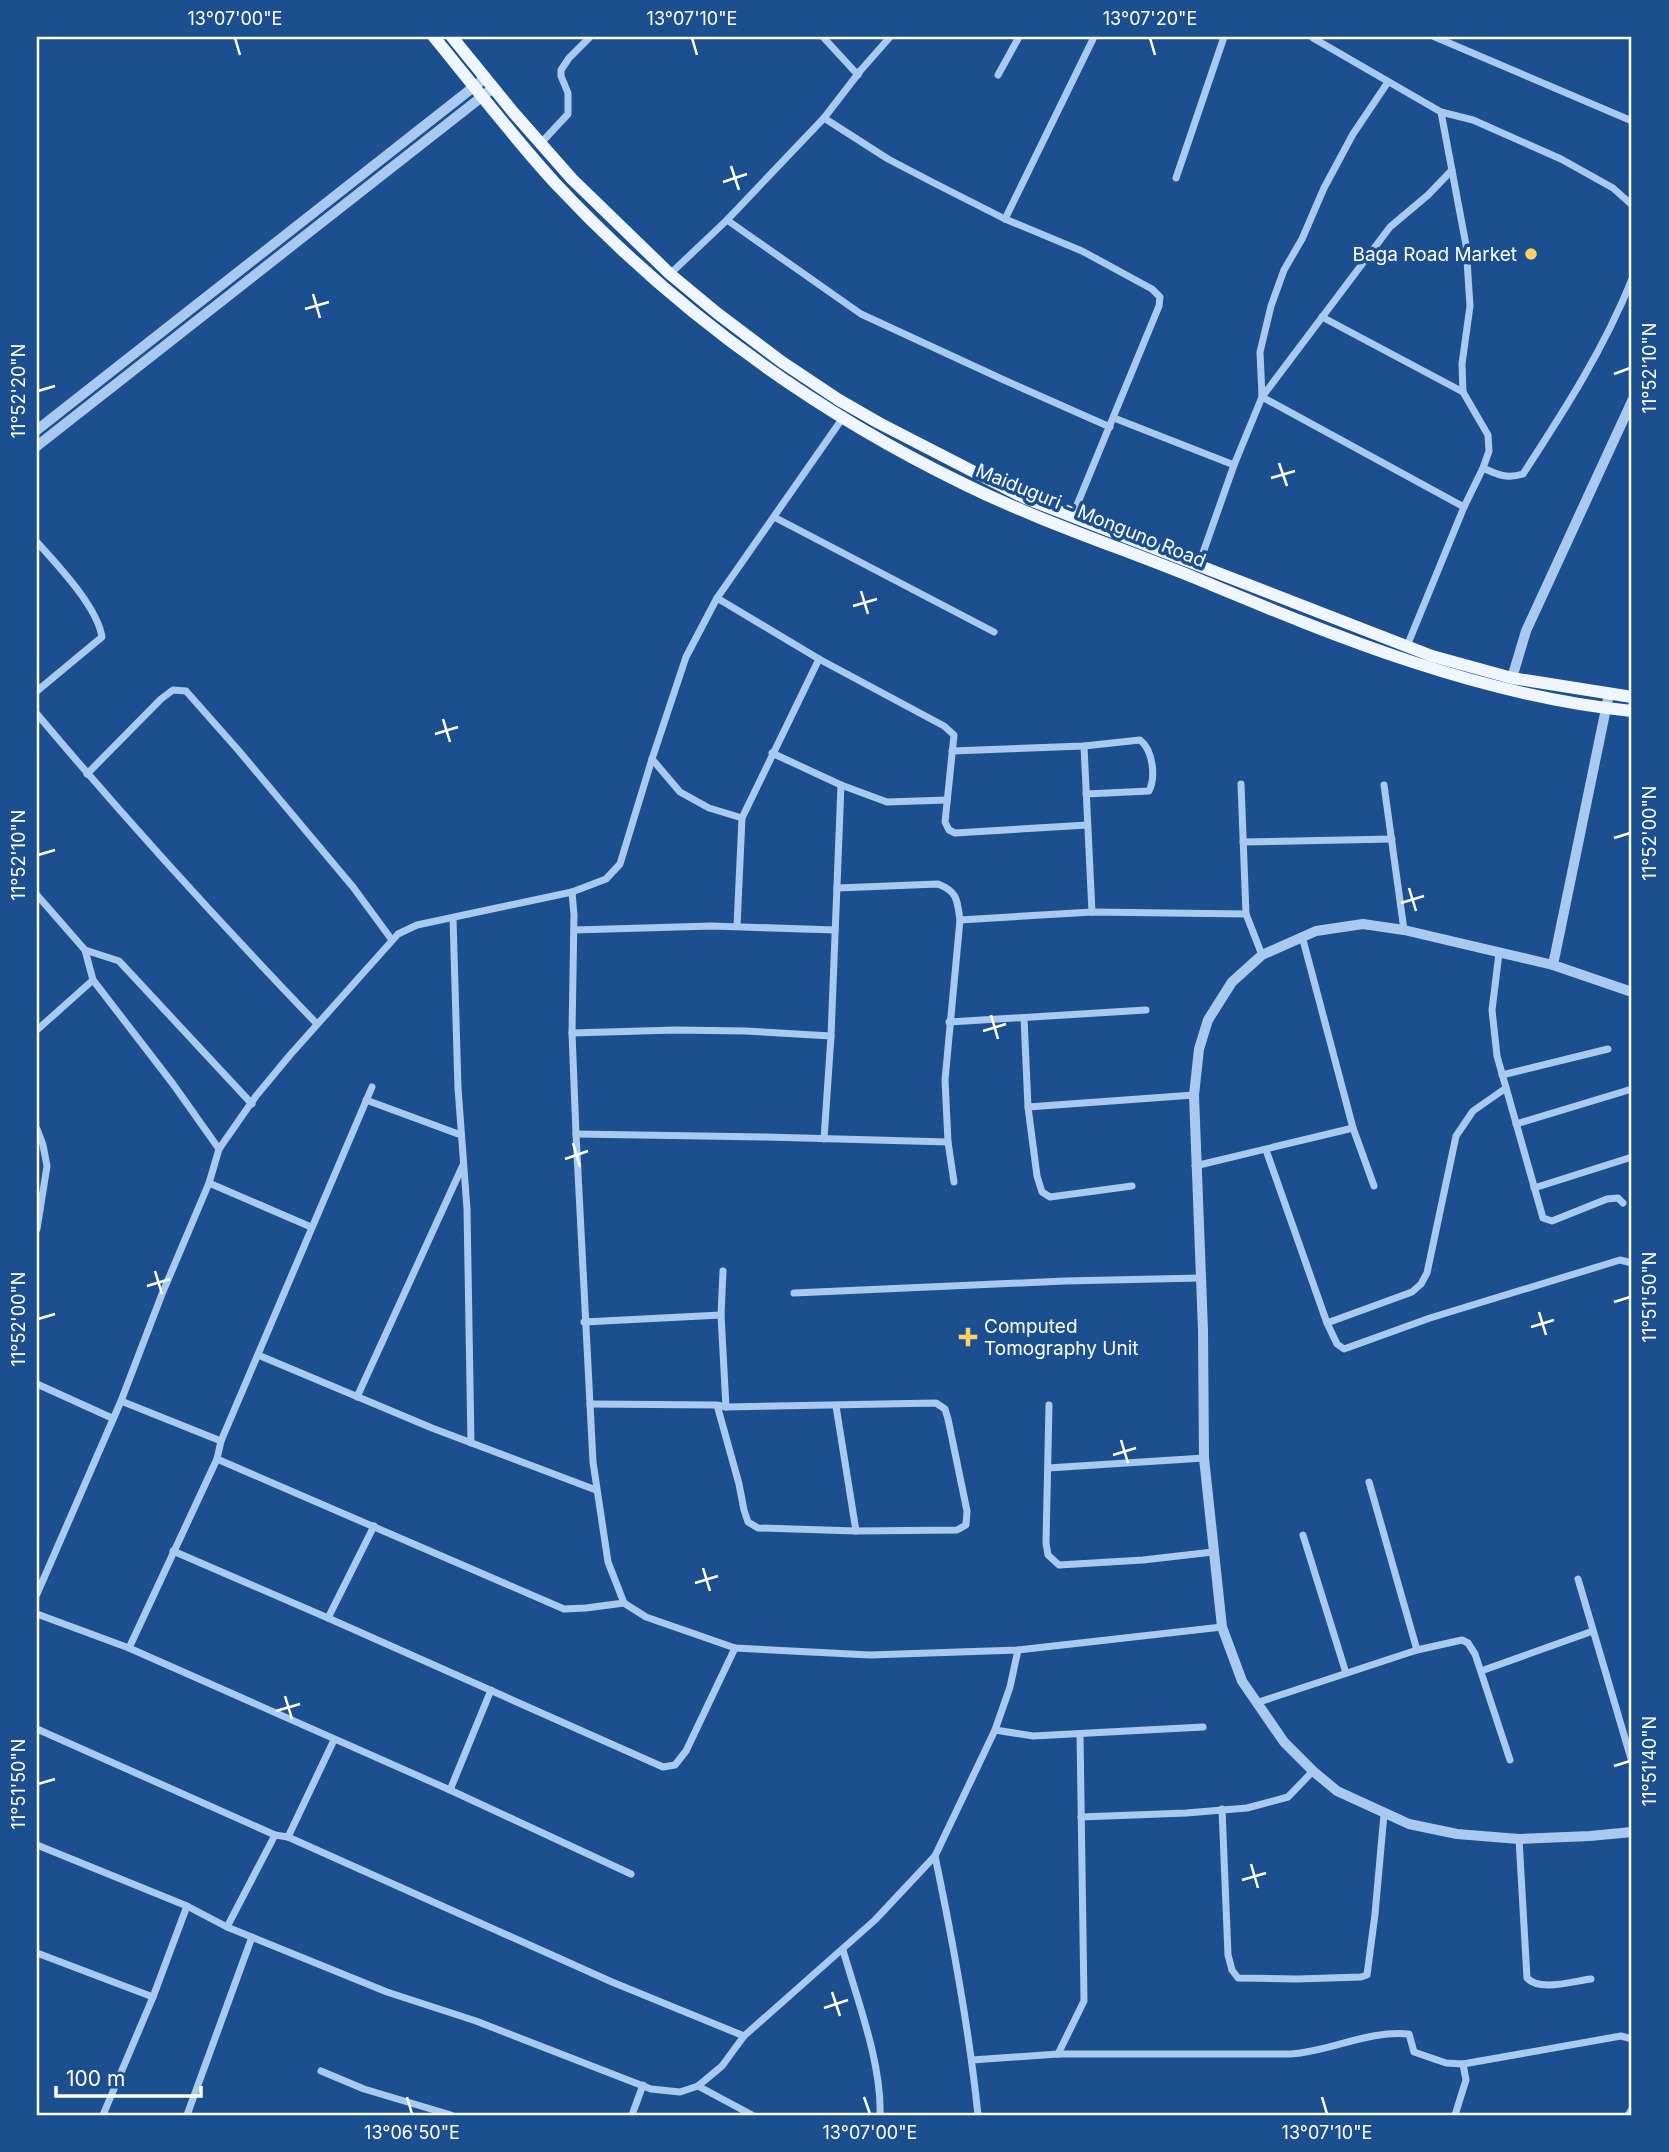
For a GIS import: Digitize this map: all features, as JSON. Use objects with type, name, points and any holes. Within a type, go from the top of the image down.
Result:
[{"type":"main road","name":"Maiduguri - Monguno Road","points":[[434,37],[513,135],[612,239],[679,300],[770,372],[842,419],[966,485],[1070,531],[1349,639],[1429,668],[1541,697],[1605,709],[1632,711]]},
{"type":"main road","name":"Maiduguri - Monguno Road","points":[[452,37],[572,179],[670,274],[717,313],[839,400],[964,469],[1025,498],[1407,646],[1467,667],[1512,678],[1632,697]]},
{"type":"street","points":[[541,143],[568,114],[568,93],[561,70],[590,37]]},
{"type":"street","points":[[823,37],[858,75]]},
{"type":"street","points":[[670,274],[824,118],[890,37]]},
{"type":"street","points":[[998,75],[1018,37]]},
{"type":"street","points":[[1005,219],[1094,37]]},
{"type":"street","points":[[1176,178],[1224,37]]},
{"type":"street","points":[[1435,37],[1632,121]]},
{"type":"street","points":[[1313,38],[1441,112],[1473,120],[1561,159],[1613,188],[1632,205]]},
{"type":"street","points":[[1262,397],[1260,352],[1271,306],[1284,270],[1353,134],[1388,82]]},
{"type":"street","points":[[37,430],[474,86],[489,83]]},
{"type":"street","points":[[37,446],[482,97],[489,83]]},
{"type":"street","points":[[1441,112],[1466,245],[1470,306],[1462,364],[1462,392]]},
{"type":"street","points":[[824,118],[888,159],[1005,219],[1082,251],[1152,289],[1160,297],[1159,306],[1072,517]]},
{"type":"street","points":[[1198,567],[1234,465],[1262,397],[1390,227],[1428,195],[1452,170]]},
{"type":"street","points":[[727,219],[861,314],[1110,427]]},
{"type":"street","points":[[1483,468],[1512,478],[1523,474],[1575,395],[1617,317],[1632,279]]},
{"type":"street","points":[[1322,317],[1462,392],[1488,435],[1489,451],[1483,468],[1464,507],[1407,646]]},
{"type":"street","points":[[1262,397],[1464,507]]},
{"type":"street","points":[[1512,678],[1526,631],[1632,401]]},
{"type":"street","points":[[1114,418],[1234,465]]},
{"type":"street","points":[[37,1594],[121,1401],[209,1183],[219,1149],[256,1096],[398,934],[417,925],[572,892],[606,879],[620,864],[687,657],[717,598],[842,419]]},
{"type":"street","points":[[774,517],[994,632]]},
{"type":"street","points":[[37,542],[92,611],[102,637],[37,691]]},
{"type":"street","points":[[717,598],[819,659],[944,726],[954,735],[945,822],[949,830],[955,833],[1087,825]]},
{"type":"street","points":[[737,926],[742,818],[819,659]]},
{"type":"street","points":[[87,774],[161,699],[173,691],[187,691],[353,887],[392,940]]},
{"type":"street","points":[[1553,965],[1609,694]]},
{"type":"street","points":[[37,714],[219,921],[317,1024]]},
{"type":"street","points":[[952,751],[1084,746],[1140,740],[1146,745],[1153,783],[1149,791],[1086,794]]},
{"type":"street","points":[[1084,746],[1092,912]]},
{"type":"street","points":[[772,753],[841,785],[887,802],[947,800]]},
{"type":"street","points":[[652,759],[680,792],[709,808],[742,818]]},
{"type":"street","points":[[1241,783],[1246,914],[1262,955]]},
{"type":"street","points":[[824,1139],[841,785]]},
{"type":"street","points":[[1384,785],[1404,930]]},
{"type":"street","points":[[1243,842],[1392,839]]},
{"type":"street","points":[[836,888],[938,884],[950,889],[957,898],[960,920],[945,1080],[948,1142],[954,1182]]},
{"type":"street","points":[[572,892],[572,1033],[576,1134],[584,1322],[596,1490],[608,1562],[624,1603],[646,1617],[735,1648],[870,1655],[1018,1650],[1222,1628]]},
{"type":"street","points":[[37,895],[85,950],[93,980],[219,1149]]},
{"type":"street","points":[[960,920],[1092,912],[1246,914]]},
{"type":"street","points":[[453,918],[458,1088],[467,1209],[471,1443]]},
{"type":"street","points":[[1632,992],[1553,965],[1404,930],[1363,925],[1316,931],[1262,955],[1232,982],[1208,1020],[1199,1049],[1194,1095],[1205,1458],[1222,1628],[1242,1681],[1284,1742],[1313,1771],[1337,1791],[1409,1824],[1457,1834],[1519,1839],[1632,1832]]},
{"type":"street","points":[[574,930],[737,926],[835,930]]},
{"type":"street","points":[[1302,936],[1353,1128],[1374,1186]]},
{"type":"street","points":[[85,950],[119,961],[252,1104]]},
{"type":"street","points":[[1499,953],[1492,1010],[1497,1056],[1543,1218],[1552,1221],[1607,1199],[1618,1198],[1623,1203]]},
{"type":"street","points":[[37,1030],[93,980]]},
{"type":"street","points":[[949,1022],[1146,1010]]},
{"type":"street","points":[[1024,1018],[1028,1107],[1037,1176],[1042,1192],[1050,1197],[1132,1186]]},
{"type":"street","points":[[572,1033],[718,1030],[831,1036]]},
{"type":"street","points":[[1502,1075],[1608,1049]]},
{"type":"street","points":[[129,1648],[217,1459],[221,1441],[372,1087]]},
{"type":"street","points":[[1328,1323],[1412,1292],[1421,1284],[1427,1273],[1456,1136],[1473,1111],[1506,1088]]},
{"type":"street","points":[[1516,1124],[1632,1089]]},
{"type":"street","points":[[1028,1107],[1194,1095]]},
{"type":"street","points":[[366,1100],[461,1135]]},
{"type":"street","points":[[1195,1166],[1353,1128]]},
{"type":"street","points":[[37,1129],[47,1166],[37,1228]]},
{"type":"street","points":[[576,1134],[948,1142]]},
{"type":"street","points":[[1266,1150],[1328,1323],[1337,1344],[1344,1349],[1430,1318],[1620,1260],[1632,1263]]},
{"type":"street","points":[[1534,1188],[1632,1157]]},
{"type":"street","points":[[357,1397],[464,1164]]},
{"type":"street","points":[[209,1183],[311,1227]]},
{"type":"street","points":[[723,1272],[721,1315],[726,1407]]},
{"type":"street","points":[[794,1293],[1200,1278]]},
{"type":"street","points":[[584,1322],[721,1315]]},
{"type":"street","points":[[258,1354],[471,1443],[596,1490]]},
{"type":"street","points":[[37,1384],[112,1418]]},
{"type":"street","points":[[121,1401],[221,1441]]},
{"type":"street","points":[[590,1404],[717,1405],[726,1407],[936,1403],[945,1409],[967,1511],[966,1525],[957,1530],[758,1528],[748,1522],[717,1405]]},
{"type":"street","points":[[1049,1405],[1046,1544],[1048,1555],[1059,1565],[1213,1552]]},
{"type":"street","points":[[836,1406],[856,1531]]},
{"type":"street","points":[[1048,1468],[1205,1458]]},
{"type":"street","points":[[217,1459],[564,1609],[624,1603]]},
{"type":"street","points":[[1369,1482],[1418,1650]]},
{"type":"street","points":[[328,1618],[374,1526]]},
{"type":"street","points":[[1303,1535],[1346,1673]]},
{"type":"street","points":[[173,1551],[663,1768],[675,1765],[685,1751],[735,1648]]},
{"type":"street","points":[[1578,1579],[1632,1762]]},
{"type":"street","points":[[37,1614],[129,1648],[450,1790],[631,1874]]},
{"type":"street","points":[[1480,1671],[1592,1631]]},
{"type":"street","points":[[1256,1703],[1418,1650],[1462,1640],[1468,1643],[1475,1654],[1510,1760]]},
{"type":"street","points":[[37,1845],[387,1992],[489,2026],[643,2085],[666,2092],[680,2092],[698,2086],[722,2066],[744,2036],[875,1920],[935,1856],[995,1730],[1010,1687],[1018,1650]]},
{"type":"street","points":[[450,1790],[491,1690]]},
{"type":"street","points":[[995,1730],[1033,1735],[1203,1727]]},
{"type":"street","points":[[37,1729],[275,1835],[288,1837],[612,1982],[744,2036]]},
{"type":"street","points":[[1058,2054],[1084,2001],[1080,1734]]},
{"type":"street","points":[[288,1837],[334,1740]]},
{"type":"street","points":[[1082,1816],[1247,1808],[1288,1797],[1313,1771]]},
{"type":"street","points":[[1222,1809],[1228,1955],[1231,1970],[1238,1978],[1297,1979],[1367,1975],[1376,1914],[1384,1814]]},
{"type":"street","points":[[227,1927],[275,1835]]},
{"type":"street","points":[[1519,1839],[1527,1978],[1532,1983],[1544,1986],[1591,1979]]},
{"type":"street","points":[[935,1856],[955,1948],[978,2115]]},
{"type":"street","points":[[103,2115],[153,1997],[187,1906]]},
{"type":"street","points":[[187,2115],[252,1937]]},
{"type":"street","points":[[843,1950],[869,2040],[881,2096],[880,2115]]},
{"type":"street","points":[[37,1953],[153,1997]]},
{"type":"street","points":[[972,2060],[1058,2054],[1291,2054],[1313,2052],[1390,2032],[1409,2034],[1414,2052],[1446,2063],[1463,2064],[1621,2036],[1632,2039]]},
{"type":"street","points":[[1455,2115],[1466,2080],[1463,2064]]},
{"type":"street","points":[[321,2071],[364,2089],[451,2115]]},
{"type":"street","points":[[632,2115],[643,2085]]},
{"type":"street","points":[[698,2086],[752,2115]]},
{"type":"place","name":"Baga Road Market","points":[[1531,254]]},
{"type":"place","name":"Computed Tomography Unit","points":[[968,1337]]}]
